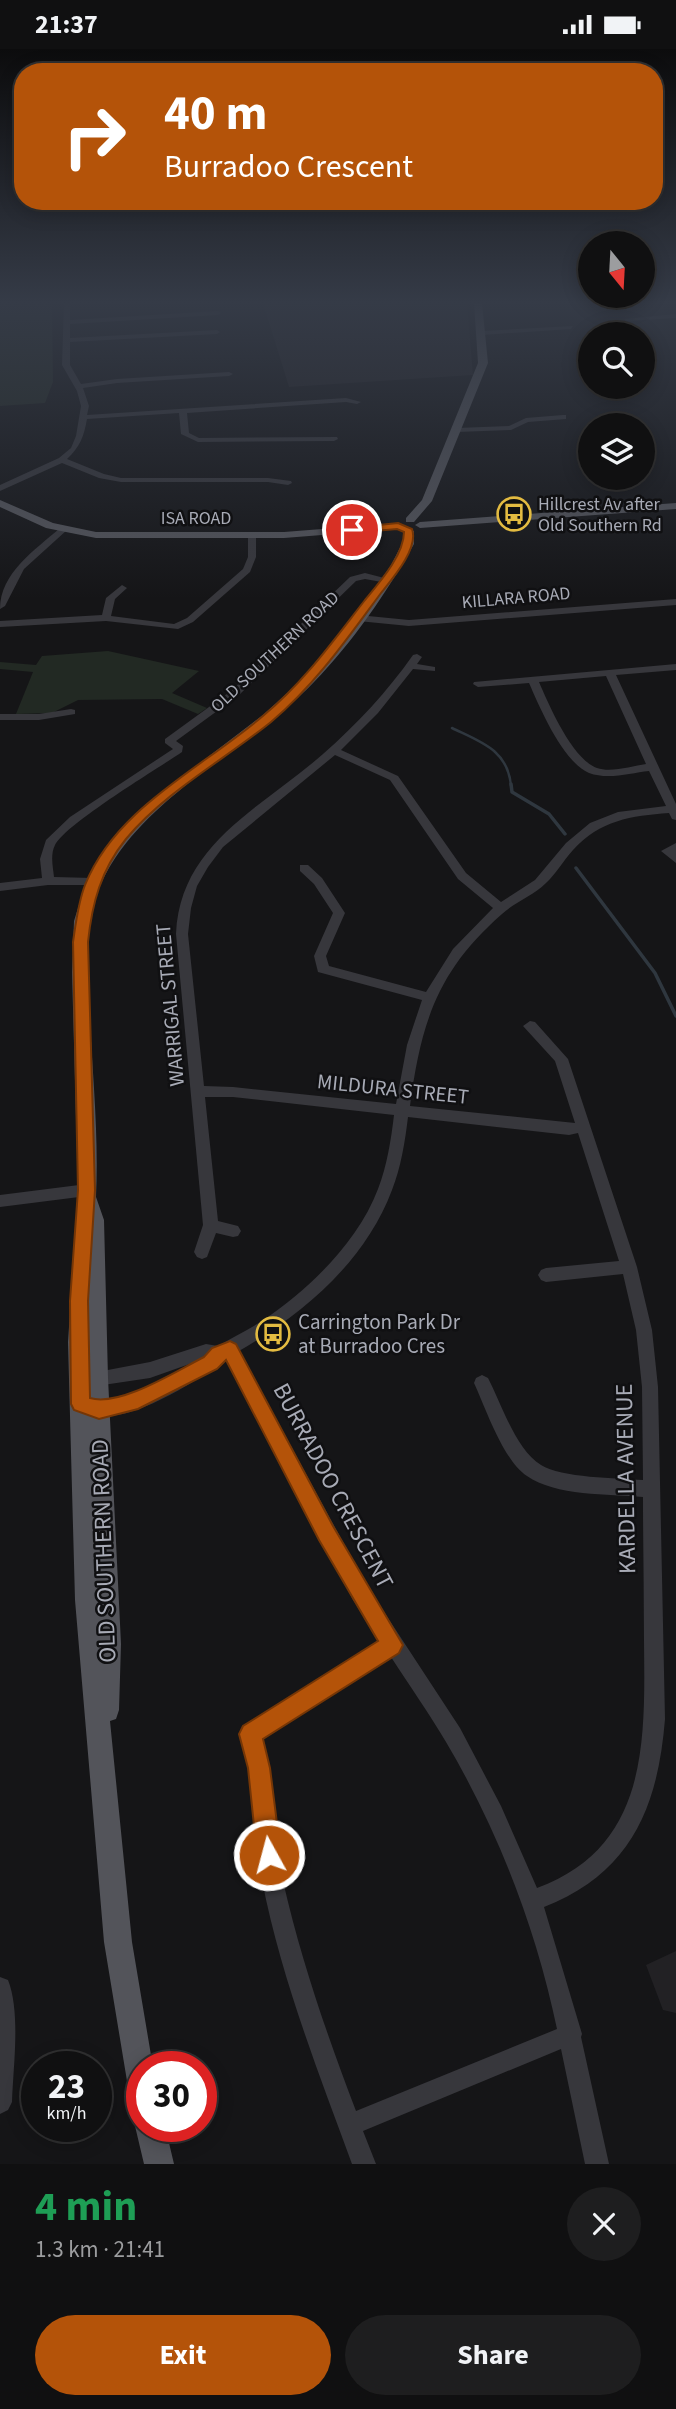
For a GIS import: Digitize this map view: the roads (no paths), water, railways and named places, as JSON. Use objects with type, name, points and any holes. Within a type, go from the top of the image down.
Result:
[{"type":"main road","name":"OLD SOUTHERN ROAD","points":[[136,2051],[118,1942],[88,1600],[90,1407],[79,1301],[87,1190],[80,942],[85,905],[93,882],[116,844],[134,824],[297,692],[324,664],[387,580],[408,544],[409,525],[427,501],[468,402]]},
{"type":"main road","name":"ISA ROAD","points":[[0,503],[63,530],[96,535],[251,535],[676,506]]},
{"type":"main road","name":"OLD SOUTHERN ROAD","points":[[87,1190],[95,1220],[98,1378],[90,1407]]},
{"type":"main road","points":[[154,2142],[159,2164]]},
{"type":"street","points":[[0,488],[62,460],[76,447],[85,417],[84,402]]},
{"type":"street","points":[[85,417],[315,402]]},
{"type":"street","points":[[183,409],[185,434],[198,440],[334,439]]},
{"type":"street","points":[[457,430],[511,428],[526,420],[563,417]]},
{"type":"street","points":[[62,460],[102,477],[121,480],[261,480],[288,483]]},
{"type":"street","points":[[0,606],[13,579],[26,562],[63,530]]},
{"type":"street","points":[[0,624],[106,618],[163,627],[186,623],[247,570],[252,557],[251,535]]},
{"type":"street","name":"OLD SOUTHERN ROAD","points":[[48,881],[46,859],[50,843],[74,820],[178,750],[178,746],[169,741],[235,693],[353,579],[365,576],[387,580]]},
{"type":"street","points":[[0,578],[13,579]]},
{"type":"street","points":[[106,618],[111,598],[122,588]]},
{"type":"street","name":"KILLARA ROAD","points":[[358,618],[409,623],[676,602]]},
{"type":"street","name":"WARRIGAL STREET","points":[[202,1252],[211,1225],[182,934],[182,916],[188,892],[202,864],[219,844],[334,751],[386,700],[414,661],[432,669]]},
{"type":"street","points":[[478,684],[676,667]]},
{"type":"street","points":[[90,1407],[127,1404],[163,1389],[211,1363],[295,1305],[332,1271],[352,1246],[386,1187],[402,1111],[413,1038],[427,997],[461,947],[501,908],[538,884],[577,839],[606,817],[675,811],[609,672]]},
{"type":"street","points":[[533,679],[555,728],[590,768],[604,771],[652,767]]},
{"type":"street","points":[[0,717],[39,717],[71,712]]},
{"type":"street","points":[[334,751],[394,778],[462,876],[501,908]]},
{"type":"street","points":[[676,847],[667,853],[676,859]]},
{"type":"street","points":[[304,868],[318,881],[339,913],[320,956],[323,969],[427,997]]},
{"type":"street","points":[[0,887],[48,881],[93,882]]},
{"type":"street","name":"KARDELLA AVENUE","points":[[530,1025],[561,1059],[640,1308],[647,1353],[655,1719],[654,1751],[645,1789],[620,1838],[601,1861],[572,1884],[532,1901]]},
{"type":"street","name":"MILDURA STREET","points":[[198,1091],[233,1091],[569,1129],[584,1127]]},
{"type":"street","points":[[0,1201],[87,1190]]},
{"type":"street","points":[[211,1225],[233,1231]]},
{"type":"street","points":[[546,1275],[629,1267]]},
{"type":"street","points":[[98,1378],[150,1370],[206,1351],[224,1352]]},
{"type":"street","name":"BURRADOO CRESCENT","points":[[224,1352],[392,1645],[453,1735],[494,1813],[532,1901],[571,2034],[597,2164]]},
{"type":"street","points":[[482,1383],[518,1452],[535,1472],[569,1480],[651,1489]]},
{"type":"street","points":[[364,2164],[310,2020],[289,1949],[272,1878],[259,1768],[251,1734],[392,1645]]},
{"type":"street","points":[[0,1988],[0,2102]]},
{"type":"street","points":[[350,2125],[571,2034]]},
{"type":"waterway","points":[[452,728],[483,743],[499,756],[505,764],[511,786]]},
{"type":"waterway","points":[[511,784],[512,792],[549,814],[565,834]]},
{"type":"waterway","points":[[576,868],[655,973],[676,1016]]},
{"type":"place","name":"Hillcrest Av after Old Southern Rd","points":[[514,514]]},
{"type":"place","name":"Carrington Park Dr at Burradoo Cres","points":[[273,1334]]}]
